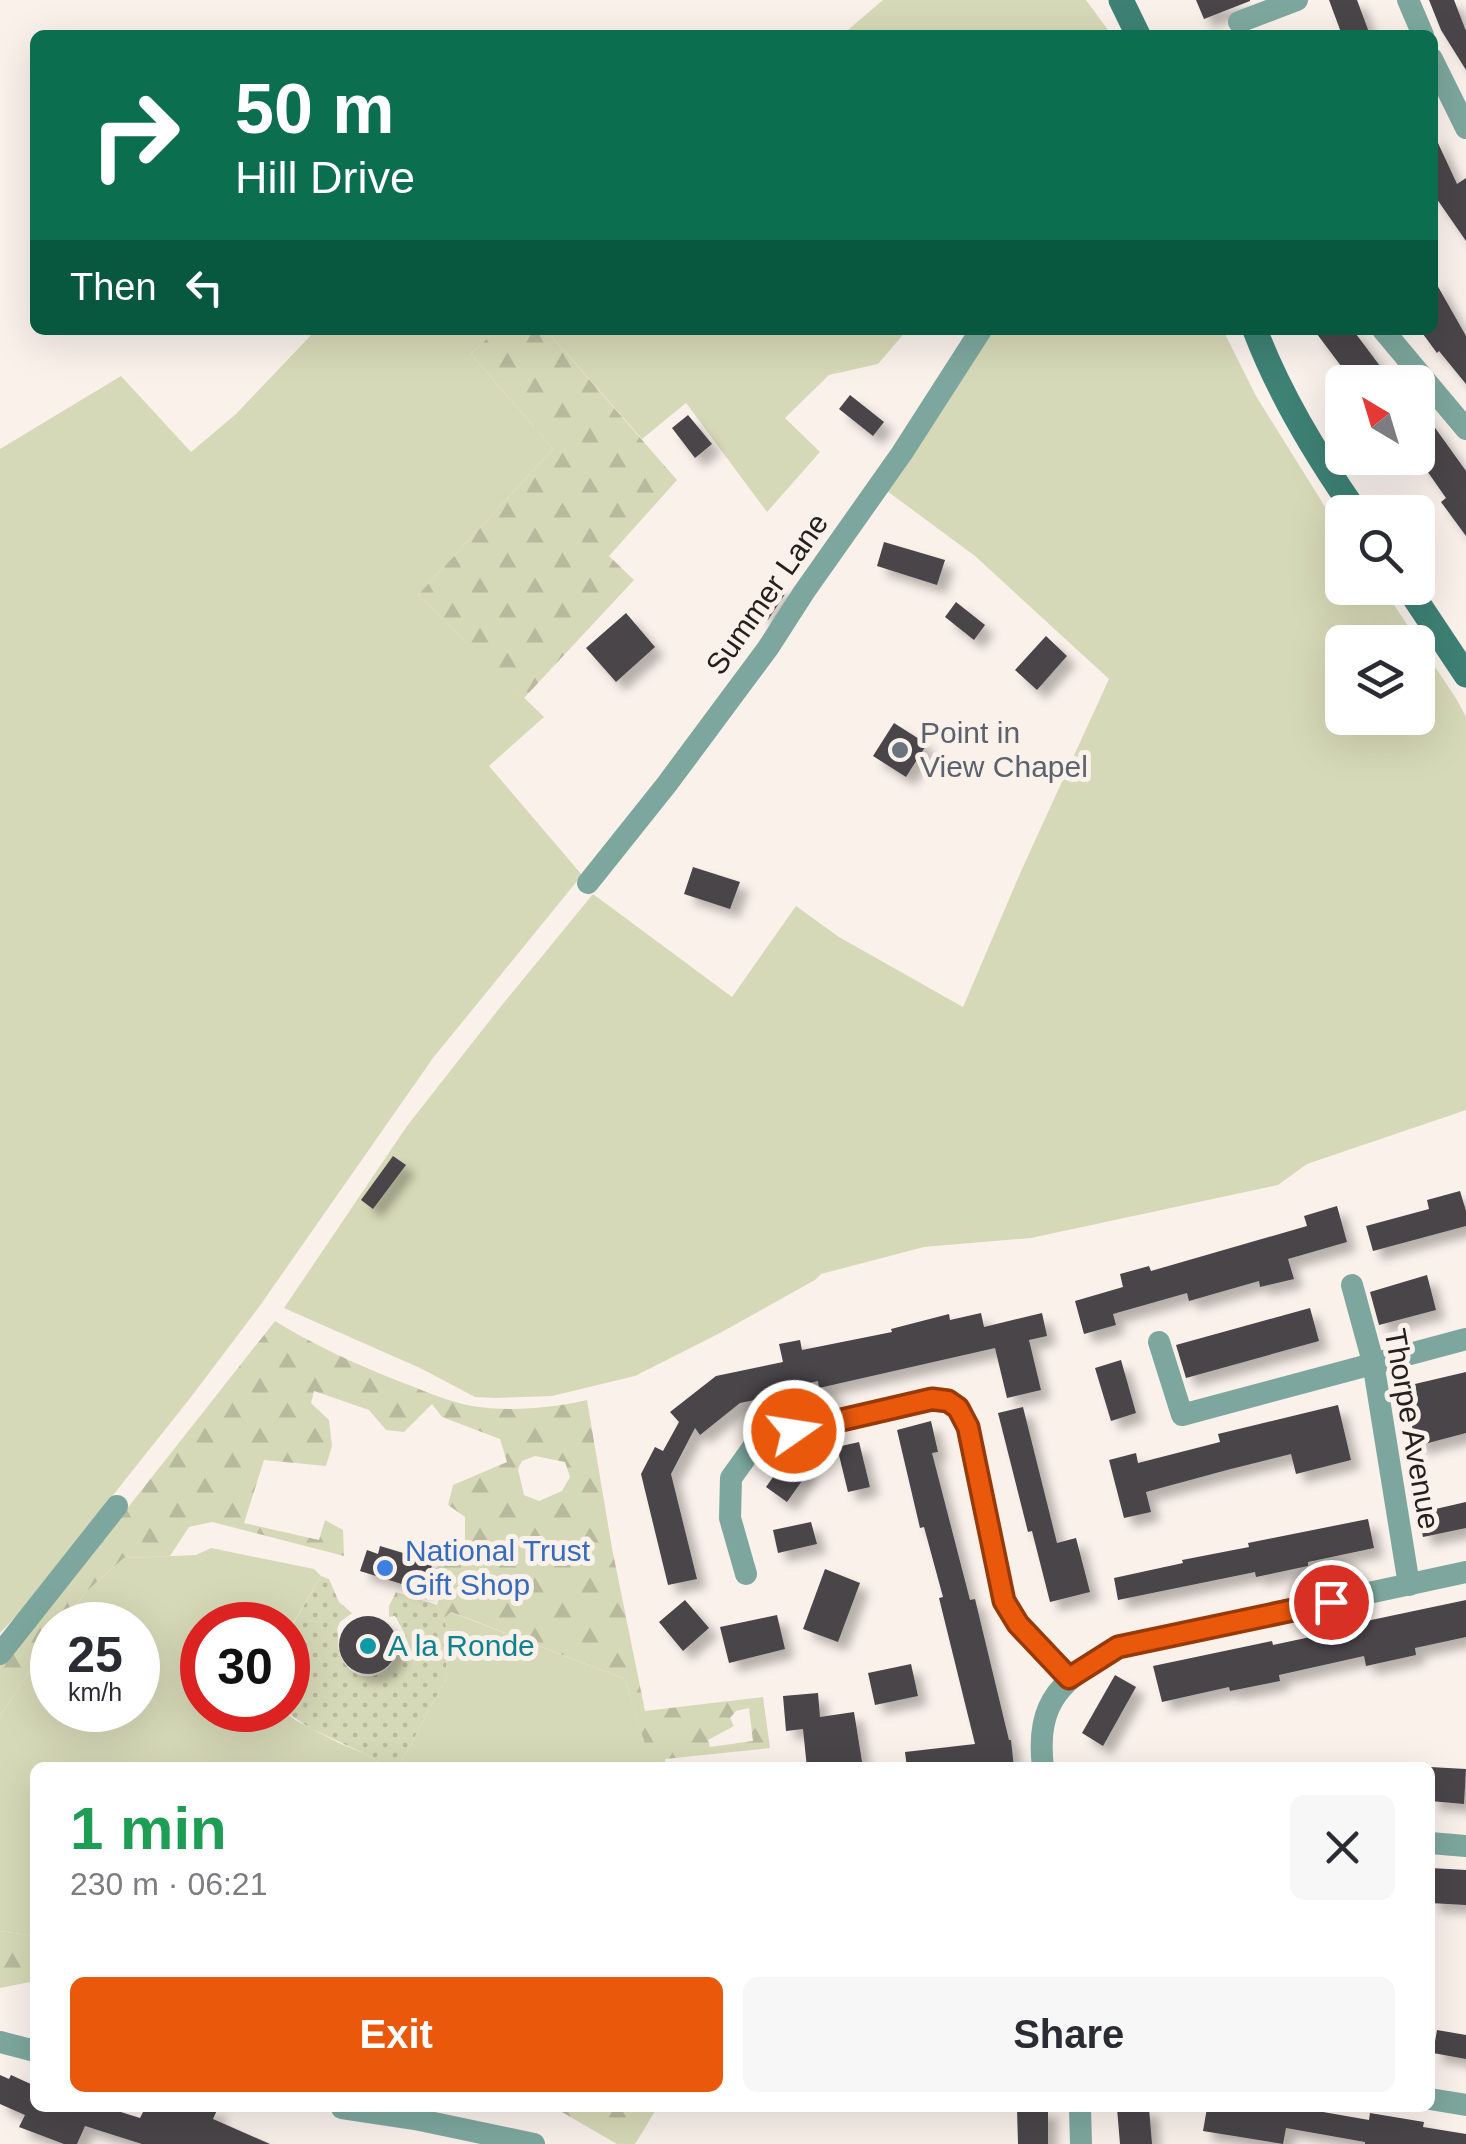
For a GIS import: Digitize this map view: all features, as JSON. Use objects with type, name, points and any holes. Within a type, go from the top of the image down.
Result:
[{"type":"street","points":[[1121,0],[1136,30]]},
{"type":"street","points":[[1239,22],[1264,6],[1296,0]]},
{"type":"street","points":[[1408,0],[1420,30]]},
{"type":"street","points":[[1438,71],[1466,128]]},
{"type":"street","name":"Summer Lane","points":[[588,883],[768,648],[978,335]]},
{"type":"street","points":[[1257,335],[1290,409],[1344,495]]},
{"type":"street","points":[[1388,335],[1466,429]]},
{"type":"street","points":[[1419,605],[1466,675]]},
{"type":"street","name":"Thorpe Avenue","points":[[1352,1285],[1373,1362],[1409,1585]]},
{"type":"street","points":[[1159,1342],[1182,1415],[1466,1339]]},
{"type":"street","points":[[746,1574],[730,1518],[731,1478],[759,1439],[932,1399],[948,1401],[958,1408],[968,1427],[1004,1601],[1018,1624],[1069,1678]]},
{"type":"street","points":[[0,1654],[117,1506]]},
{"type":"street","points":[[1042,1762],[1040,1741],[1044,1713],[1069,1678],[1118,1647],[1466,1572]]},
{"type":"street","points":[[1435,1843],[1466,1846]]},
{"type":"street","points":[[0,2042],[30,2050]]},
{"type":"street","points":[[1435,2100],[1466,2106]]},
{"type":"street","points":[[366,2112],[534,2144]]},
{"type":"street","points":[[1080,2112],[1081,2144]]},
{"type":"green space","points":[[883,0],[1086,0],[1108,30],[848,30]]},
{"type":"green space","points":[[311,335],[491,335],[471,354],[553,449],[418,595],[544,717],[489,766],[582,875],[433,1058],[259,1307],[191,1397],[0,1633],[0,449],[121,376],[191,452],[236,414]]},
{"type":"green space","points":[[491,335],[550,335],[677,480],[609,556],[634,580],[524,698],[418,595],[553,449],[471,354]]},
{"type":"green space","points":[[550,335],[903,335],[878,364],[829,375],[785,418],[820,452],[767,512],[686,403],[642,439]]},
{"type":"green space","points":[[989,335],[1226,335],[1256,396],[1325,507],[1325,605],[1394,605],[1407,625],[1325,625],[1325,735],[1435,735],[1435,667],[1457,700],[1466,717],[1466,1110],[1307,1164],[1278,1185],[1031,1238],[924,1247],[821,1274],[720,1333],[635,1376],[552,1396],[475,1397],[420,1368],[284,1308],[407,1126],[593,894],[732,997],[796,906],[839,937],[963,1007],[1109,679],[975,556],[887,491]]},
{"type":"green space","points":[[275,1321],[355,1363],[464,1404],[515,1409],[587,1400],[645,1711],[763,1697],[770,1748],[648,1762],[625,1679],[451,1612],[444,1618],[437,1605],[444,1582],[433,1577],[436,1568],[465,1544],[465,1517],[448,1505],[453,1485],[507,1462],[500,1439],[442,1417],[432,1404],[404,1432],[386,1430],[369,1410],[314,1391],[311,1403],[329,1420],[332,1446],[326,1466],[264,1460],[244,1523],[319,1540],[325,1520],[343,1530],[344,1556],[212,1522],[189,1527],[170,1556],[124,1558],[78,1602],[51,1602]],"holes":[[[535,1456],[565,1462],[570,1477],[562,1491],[539,1501],[524,1495],[518,1469],[522,1461]],[[749,1708],[753,1741],[710,1747],[708,1740],[734,1726],[730,1718],[736,1711]]]},
{"type":"green space","points":[[211,1548],[314,1569],[321,1576],[306,1602],[180,1602],[180,1732],[310,1732],[310,1728],[378,1762],[30,1762],[30,1935],[0,1931],[0,1716],[30,1670],[30,1732],[160,1732],[160,1602],[78,1602],[124,1558],[196,1555]]},
{"type":"green space","points":[[321,1576],[329,1579],[339,1602],[352,1613],[337,1629],[342,1659],[358,1675],[378,1674],[393,1661],[398,1638],[405,1634],[395,1616],[389,1617],[396,1592],[437,1605],[444,1618],[446,1679],[401,1762],[378,1762],[310,1728],[310,1602],[306,1602]]},
{"type":"green space","points":[[450,1612],[625,1679],[648,1762],[401,1762],[446,1679],[444,1618]]},
{"type":"green space","points":[[30,1628],[30,1670],[0,1716],[0,1665]]},
{"type":"green space","points":[[0,1931],[30,1935],[30,1982],[0,1988]]},
{"type":"green space","points":[[562,2112],[655,2112],[635,2144],[617,2144]]},
{"type":"building","points":[[1196,0],[1250,0],[1250,1],[1204,19]]},
{"type":"building","points":[[1329,0],[1357,0],[1368,30],[1340,30]]},
{"type":"building","points":[[1429,0],[1454,0],[1466,31],[1466,70],[1441,30]]},
{"type":"building","points":[[1438,143],[1457,184],[1466,178],[1466,241],[1438,201]]},
{"type":"building","points":[[1438,287],[1466,336],[1466,384],[1424,335],[1438,335]]},
{"type":"building","points":[[1318,335],[1357,335],[1379,365],[1340,365]]},
{"type":"building","points":[[850,395],[884,422],[873,436],[839,409]]},
{"type":"building","points":[[688,415],[712,444],[695,458],[672,428]]},
{"type":"building","points":[[1435,428],[1466,471],[1466,536],[1441,502],[1446,498],[1430,475],[1435,475]]},
{"type":"building","points":[[884,542],[945,560],[937,585],[877,566]]},
{"type":"building","points":[[777,585],[787,591],[768,620],[759,612]]},
{"type":"building","points":[[956,602],[985,625],[974,640],[945,617]]},
{"type":"building","points":[[626,613],[655,647],[616,682],[586,648]]},
{"type":"building","points":[[1046,636],[1067,656],[1037,690],[1015,670]]},
{"type":"building","name":"Point in View Chapel","points":[[894,723],[927,744],[906,777],[873,756]]},
{"type":"building","points":[[693,867],[740,882],[730,909],[684,894]]},
{"type":"building","points":[[393,1156],[406,1165],[373,1209],[361,1200]]},
{"type":"building","points":[[1460,1191],[1466,1226],[1373,1251],[1366,1226],[1429,1209],[1427,1200]]},
{"type":"building","points":[[1337,1206],[1347,1242],[1288,1259],[1294,1279],[1260,1287],[1259,1281],[1189,1301],[1187,1293],[1113,1314],[1116,1325],[1084,1334],[1075,1301],[1123,1287],[1120,1274],[1149,1266],[1151,1271],[1307,1226],[1304,1216]]},
{"type":"building","points":[[1427,1275],[1436,1310],[1379,1325],[1370,1292]]},
{"type":"building","points":[[1310,1308],[1319,1341],[1186,1378],[1176,1345]]},
{"type":"building","points":[[981,1313],[984,1327],[1042,1313],[1047,1336],[1029,1340],[1041,1390],[1007,1398],[995,1348],[819,1388],[818,1381],[778,1390],[779,1395],[740,1403],[700,1435],[695,1428],[671,1474],[697,1579],[668,1585],[641,1474],[655,1447],[663,1451],[679,1422],[670,1412],[716,1376],[783,1362],[779,1344],[800,1340],[802,1350],[892,1332],[891,1329],[949,1314],[950,1320]]},
{"type":"building","points":[[1121,1360],[1136,1413],[1111,1421],[1095,1368]]},
{"type":"building","points":[[1466,1372],[1466,1433],[1417,1446],[1402,1387]]},
{"type":"building","points":[[1338,1405],[1351,1460],[1296,1474],[1291,1454],[1227,1470],[1146,1492],[1151,1512],[1124,1518],[1109,1460],[1136,1453],[1138,1463],[1220,1442],[1218,1434]]},
{"type":"building","points":[[1023,1407],[1057,1543],[1076,1538],[1090,1592],[1050,1602],[998,1413]]},
{"type":"building","points":[[931,1421],[938,1452],[932,1453],[970,1600],[975,1599],[1013,1762],[906,1762],[905,1752],[975,1744],[939,1598],[943,1597],[924,1527],[920,1528],[897,1430]]},
{"type":"building","points":[[859,1442],[870,1487],[848,1492],[837,1447]]},
{"type":"building","points":[[788,1456],[809,1471],[787,1502],[766,1487]]},
{"type":"building","points":[[1466,1502],[1466,1528],[1423,1537],[1418,1513]]},
{"type":"building","points":[[1368,1519],[1374,1548],[1256,1577],[1255,1572],[1118,1600],[1114,1578],[1249,1547],[1248,1543]]},
{"type":"building","points":[[811,1522],[817,1544],[778,1553],[773,1530]]},
{"type":"building","points":[[380,1546],[433,1562],[424,1591],[360,1571],[367,1550],[378,1554]]},
{"type":"building","points":[[825,1569],[860,1583],[838,1642],[803,1629]]},
{"type":"building","points":[[685,1600],[709,1628],[683,1651],[659,1622]]},
{"type":"building","points":[[1466,1600],[1466,1637],[1415,1648],[1416,1655],[1366,1666],[1364,1656],[1279,1675],[1280,1681],[1230,1691],[1229,1687],[1162,1702],[1153,1666],[1272,1641],[1273,1645]]},
{"type":"building","points":[[777,1615],[785,1649],[729,1663],[720,1627]]},
{"type":"building","name":"A la Ronde","points":[[368,1616],[388,1625],[397,1645],[388,1665],[368,1674],[348,1665],[339,1645],[348,1625]]},
{"type":"building","points":[[911,1664],[918,1696],[875,1705],[868,1673]]},
{"type":"building","points":[[1115,1675],[1136,1687],[1103,1746],[1082,1733]]},
{"type":"building","points":[[818,1693],[820,1717],[854,1712],[862,1762],[806,1762],[803,1729],[786,1731],[783,1696]]},
{"type":"building","points":[[1435,1767],[1466,1769],[1464,1804],[1435,1801]]},
{"type":"building","points":[[1435,1868],[1466,1870],[1466,1905],[1435,1903]]},
{"type":"building","points":[[1437,2030],[1466,2035],[1466,2059],[1435,2053]]},
{"type":"building","points":[[0,2075],[9,2079],[11,2075],[30,2084],[30,2112],[121,2112],[140,2118],[143,2112],[216,2112],[213,2119],[270,2144],[142,2144],[85,2126],[77,2144],[64,2144],[19,2127],[25,2115],[0,2104]]},
{"type":"building","points":[[1017,2112],[1048,2112],[1048,2144],[1018,2144]]},
{"type":"building","points":[[1117,2112],[1149,2112],[1152,2144],[1120,2144]]},
{"type":"building","points":[[1206,2112],[1323,2112],[1369,2120],[1370,2113],[1466,2134],[1466,2144],[1365,2144],[1286,2128],[1283,2144],[1203,2131]]},
{"type":"place","name":"Point in View Chapel","points":[[900,750]]},
{"type":"place","name":"National Trust Gift Shop","points":[[385,1568]]},
{"type":"place","name":"A la Ronde","points":[[368,1646]]},
{"type":"route","points":[[794,1431],[932,1399],[948,1401],[958,1408],[968,1427],[1004,1601],[1018,1624],[1069,1678],[1118,1647],[1331,1602]]}]
